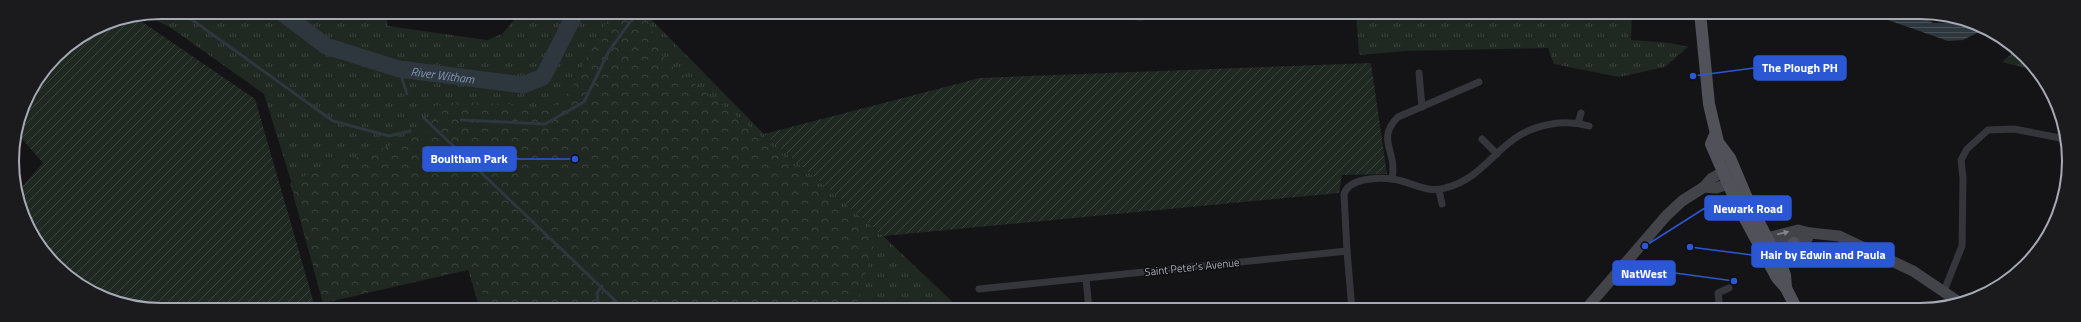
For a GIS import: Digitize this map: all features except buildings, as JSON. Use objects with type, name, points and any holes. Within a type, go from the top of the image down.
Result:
[{"type":"main road","points":[[1701,19],[1705,77],[1718,142],[1734,166],[1777,278],[1786,288],[1794,303]]},
{"type":"main road","points":[[1716,134],[1711,144],[1722,172],[1764,242],[1779,261],[1785,275],[1786,288]]},
{"type":"main road","points":[[1779,261],[1794,243]]},
{"type":"street","points":[[1419,73],[1422,107]]},
{"type":"street","points":[[1392,179],[1394,162],[1388,142],[1388,130],[1398,117],[1479,82]]},
{"type":"street","points":[[1578,123],[1581,112]]},
{"type":"street","points":[[1351,303],[1344,194],[1346,188],[1350,185],[1363,180],[1392,179],[1425,188],[1439,190],[1470,178],[1480,171],[1513,140],[1535,129],[1556,123],[1578,123],[1589,126]]},
{"type":"street","points":[[1944,291],[1962,246],[1963,178],[1960,160],[1967,149],[1988,130],[2014,129],[2060,138]]},
{"type":"street","points":[[1482,139],[1497,154]]},
{"type":"street","points":[[1591,303],[1666,216],[1682,201],[1704,187],[1712,178],[1734,166]]},
{"type":"street","points":[[1704,187],[1716,188],[1740,180]]},
{"type":"street","points":[[1439,190],[1442,204]]},
{"type":"street","points":[[1764,242],[1798,230],[1810,233],[1839,236],[1913,271],[1954,299]]},
{"type":"street","points":[[1764,242],[1794,243],[1807,239],[1810,233]]},
{"type":"street","name":"Saint Peter's Avenue","points":[[979,289],[1347,251]]},
{"type":"street","points":[[1086,278],[1088,303]]},
{"type":"street","points":[[1719,303],[1718,292],[1729,288]]},
{"type":"green space","points":[[154,19],[386,19],[388,26],[487,40],[502,34],[515,19],[651,19],[764,134],[883,236],[954,303],[478,303],[468,269],[323,303],[290,183],[429,133],[291,181],[264,94],[171,28]]},
{"type":"green space","points":[[609,19],[648,19],[659,51],[667,62],[754,130],[876,239],[857,303],[489,303],[468,270],[323,303],[291,181],[428,132],[428,107],[459,102],[508,104],[537,108],[556,105],[572,88],[594,43]]},
{"type":"green space","points":[[1356,19],[1632,19],[1631,40],[1671,43],[1688,47],[1665,67],[1619,77],[1554,64],[1548,48],[1406,51],[1359,55]]},
{"type":"green space","points":[[140,20],[255,99],[314,303],[152,303],[124,298],[90,284],[67,268],[54,255],[38,232],[30,215],[22,187],[43,163],[21,138],[30,107],[43,82],[54,67],[67,54],[82,43],[107,30]]},
{"type":"green space","points":[[2013,53],[2028,69],[2002,62]]},
{"type":"green space","points":[[1371,63],[1387,174],[1342,175],[1339,193],[883,236],[764,134],[980,78]]},
{"type":"shaded area","points":[[1885,19],[1925,19],[1933,23],[1957,24],[1979,32],[1963,40],[1948,41]]},
{"type":"waterway","points":[[191,19],[333,121],[389,136],[410,131]]},
{"type":"waterway","name":"River Witham","points":[[290,19],[326,46],[399,69],[523,85],[543,77],[572,19]]},
{"type":"waterway","points":[[461,120],[545,124],[584,102],[609,51],[633,19]]},
{"type":"waterway","points":[[399,69],[407,94]]},
{"type":"waterway","points":[[424,118],[618,303]]},
{"type":"waterway","points":[[598,303],[597,293],[602,286]]},
{"type":"place","name":"The Plough PH","points":[[1693,76]]},
{"type":"place","name":"Boultham Park","points":[[575,159]]},
{"type":"place","name":"Newark Road","points":[[1645,246]]},
{"type":"place","name":"Hair by Edwin and Paula","points":[[1690,247]]},
{"type":"place","name":"NatWest","points":[[1734,281]]}]
